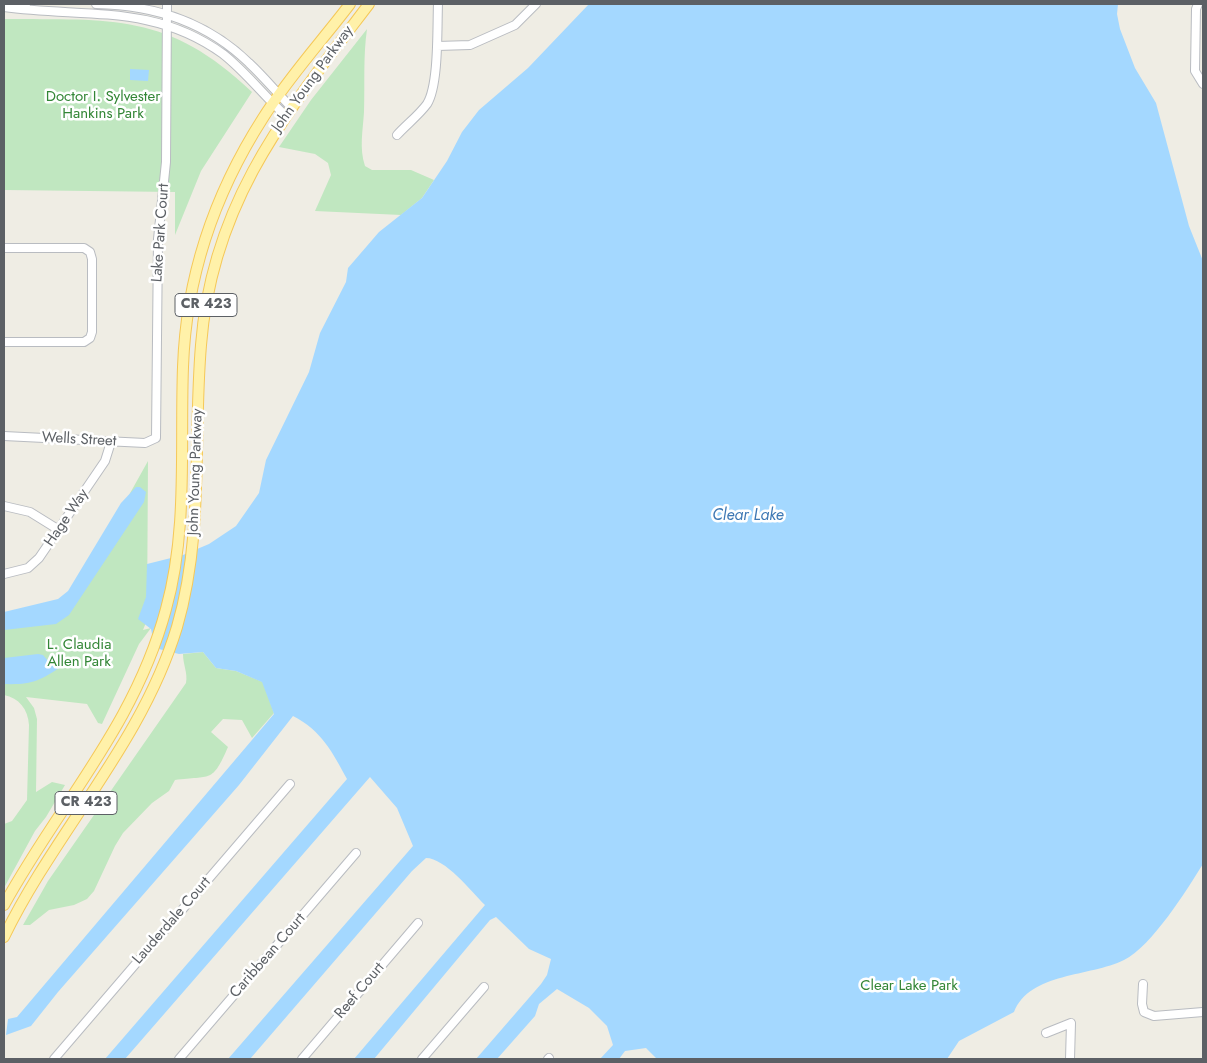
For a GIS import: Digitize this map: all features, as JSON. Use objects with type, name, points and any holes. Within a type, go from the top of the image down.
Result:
[{"type":"main road","name":"John Young Parkway","points":[[4,905],[28,862],[116,730],[150,661],[172,588],[181,520],[184,349],[190,298],[201,254],[227,184],[243,151],[276,99],[350,4]]},
{"type":"main road","name":"John Young Parkway","points":[[4,937],[41,870],[132,733],[163,666],[177,627],[187,588],[196,521],[200,358],[212,278],[226,229],[245,184],[268,141],[288,111],[369,4]]},
{"type":"main road","points":[[201,254],[204,268],[212,278]]},
{"type":"street","points":[[4,6],[26,4]]},
{"type":"street","points":[[96,4],[136,6],[167,13],[196,25],[225,42],[248,61],[276,99]]},
{"type":"street","name":"Lake Park Court","points":[[153,441],[157,434],[158,239],[166,162],[168,4]]},
{"type":"street","points":[[397,135],[426,105],[431,96],[437,46],[438,4]]},
{"type":"street","points":[[437,46],[470,45],[515,25],[536,4]]},
{"type":"street","points":[[1198,4],[1196,9],[1195,71],[1203,84]]},
{"type":"street","points":[[4,6],[36,12],[118,14],[167,25],[200,40],[222,54],[288,111]]},
{"type":"street","points":[[4,248],[84,248],[90,252],[92,259],[92,332],[90,338],[84,342],[4,342]]},
{"type":"street","name":"Wells Street","points":[[4,436],[110,442],[146,443],[153,441]]},
{"type":"street","name":"Hage Way","points":[[4,574],[28,568],[39,558],[106,462],[110,442]]},
{"type":"street","points":[[4,506],[30,512],[59,530]]},
{"type":"street","name":"Lauderdale Court","points":[[54,1059],[290,784]]},
{"type":"street","name":"Caribbean Court","points":[[179,1059],[356,853]]},
{"type":"street","name":"Reef Court","points":[[302,1059],[418,923]]},
{"type":"street","points":[[1143,984],[1142,1004],[1144,1012],[1154,1016],[1203,1012]]},
{"type":"street","points":[[422,1059],[484,987]]},
{"type":"street","points":[[1046,1033],[1071,1023],[1070,1059]]},
{"type":"green space","name":"Doctor I. Sylvester Hankins Park","points":[[4,19],[108,21],[137,26],[165,34],[193,47],[222,66],[252,92],[201,171],[175,235],[175,192],[4,190]]},
{"type":"green space","points":[[367,29],[362,139],[365,166],[372,170],[411,170],[434,180],[422,198],[401,215],[315,211],[331,175],[328,163],[315,154],[279,147],[311,100]]},
{"type":"green space","name":"L. Claudia Allen Park","points":[[148,461],[147,620],[143,630],[151,628],[139,644],[102,724],[98,723],[87,704],[26,697],[34,708],[37,719],[36,792],[52,782],[65,785],[46,817],[35,831],[4,888],[4,824],[12,821],[27,800],[29,725],[27,714],[22,705],[9,696],[4,695],[4,621],[67,606]]},
{"type":"green space","points":[[203,652],[216,668],[236,671],[263,682],[274,713],[252,738],[242,720],[223,719],[211,732],[228,747],[223,759],[214,772],[209,776],[175,780],[169,791],[152,803],[123,833],[94,891],[87,899],[74,905],[49,910],[30,925],[23,925],[48,881],[186,683],[183,654]]},
{"type":"water","name":"Clear Lake","points":[[589,4],[1118,4],[1117,14],[1120,29],[1135,68],[1156,103],[1189,226],[1203,261],[1203,864],[1168,917],[1135,953],[1124,960],[1110,965],[1062,977],[1033,989],[1022,999],[1014,1012],[959,1041],[947,1059],[657,1059],[646,1048],[625,1051],[619,1059],[600,1059],[613,1045],[607,1026],[589,1008],[557,989],[539,1004],[535,1016],[497,1059],[476,1059],[541,984],[547,975],[551,959],[529,949],[496,917],[490,920],[374,1059],[354,1059],[485,905],[449,869],[433,859],[426,858],[412,871],[250,1059],[228,1059],[413,846],[397,808],[370,777],[125,1059],[105,1059],[347,779],[331,751],[319,735],[293,716],[239,785],[58,992],[31,1026],[6,1035],[8,1019],[17,1017],[274,714],[262,682],[236,671],[216,668],[203,652],[179,654],[155,648],[151,629],[138,619],[146,597],[147,564],[183,555],[209,544],[236,526],[259,493],[266,460],[309,372],[320,333],[346,282],[348,268],[379,232],[422,198],[447,161],[462,132],[479,110],[528,68]]},
{"type":"water","points":[[130,69],[149,70],[148,81],[130,80]]},
{"type":"water","points":[[136,487],[140,487],[146,492],[144,502],[69,615],[56,624],[4,630],[4,612],[58,599],[68,591],[121,503]]},
{"type":"water","points":[[43,655],[49,662],[62,666],[35,681],[21,684],[4,684],[4,658]]},
{"type":"park label","name":"Clear Lake Park","points":[[909,986]]}]
